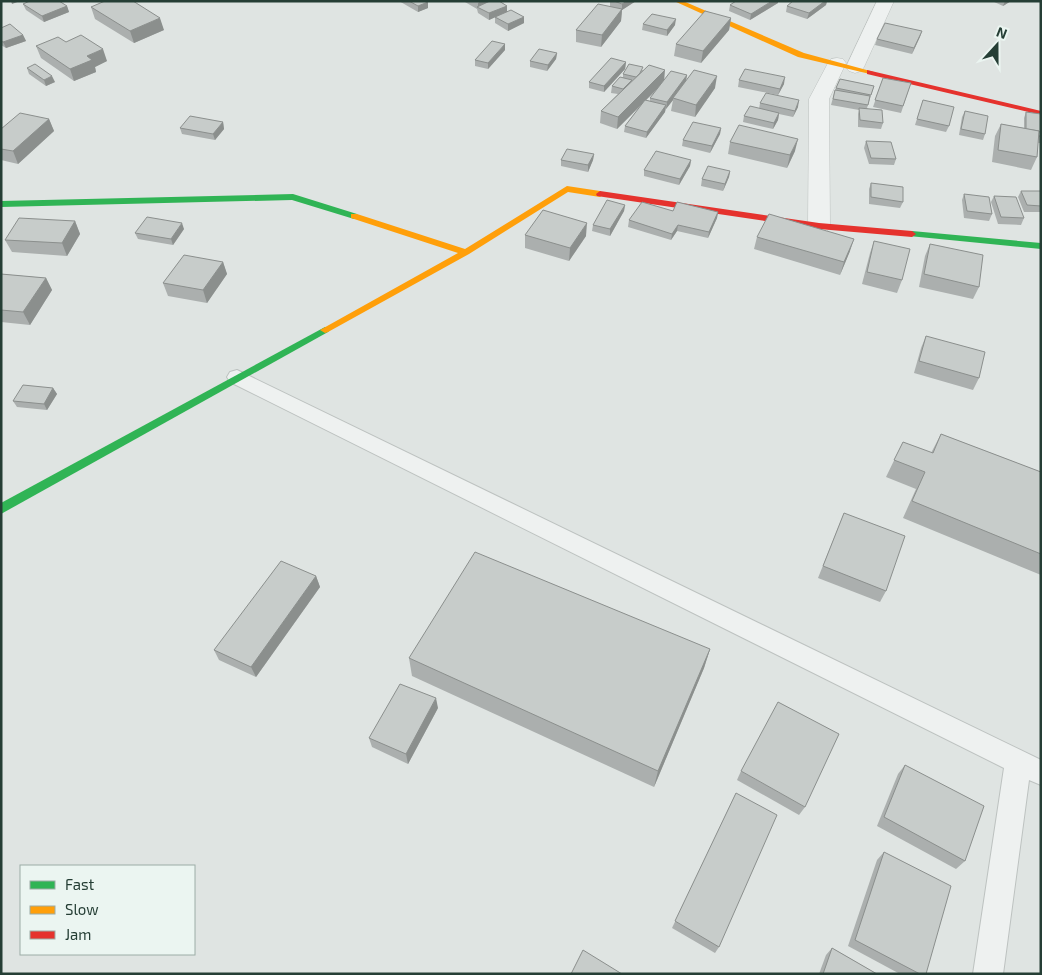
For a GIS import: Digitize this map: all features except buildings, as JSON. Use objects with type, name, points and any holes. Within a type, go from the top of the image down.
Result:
[{"type":"street","points":[[677,1],[801,55],[1041,112]]},
{"type":"street","points":[[819,226],[819,99],[846,65],[886,1]]},
{"type":"street","points":[[1,509],[129,440],[237,377],[466,252],[567,189],[819,226],[1041,246]]},
{"type":"street","points":[[1,204],[293,197],[466,252]]},
{"type":"lane","points":[[237,377],[1029,768],[988,974]]},
{"type":"traffic: fast","points":[[1,204],[293,197],[354,216]]},
{"type":"traffic: fast","points":[[912,234],[1041,246]]},
{"type":"traffic: fast","points":[[1,509],[325,330]]},
{"type":"traffic: slow","points":[[677,1],[801,55],[870,72]]},
{"type":"traffic: slow","points":[[354,216],[466,252],[567,189],[600,194]]},
{"type":"traffic: slow","points":[[325,330],[466,252]]},
{"type":"traffic: jam","points":[[870,72],[1041,113]]},
{"type":"traffic: jam","points":[[600,194],[819,226],[912,234]]}]
